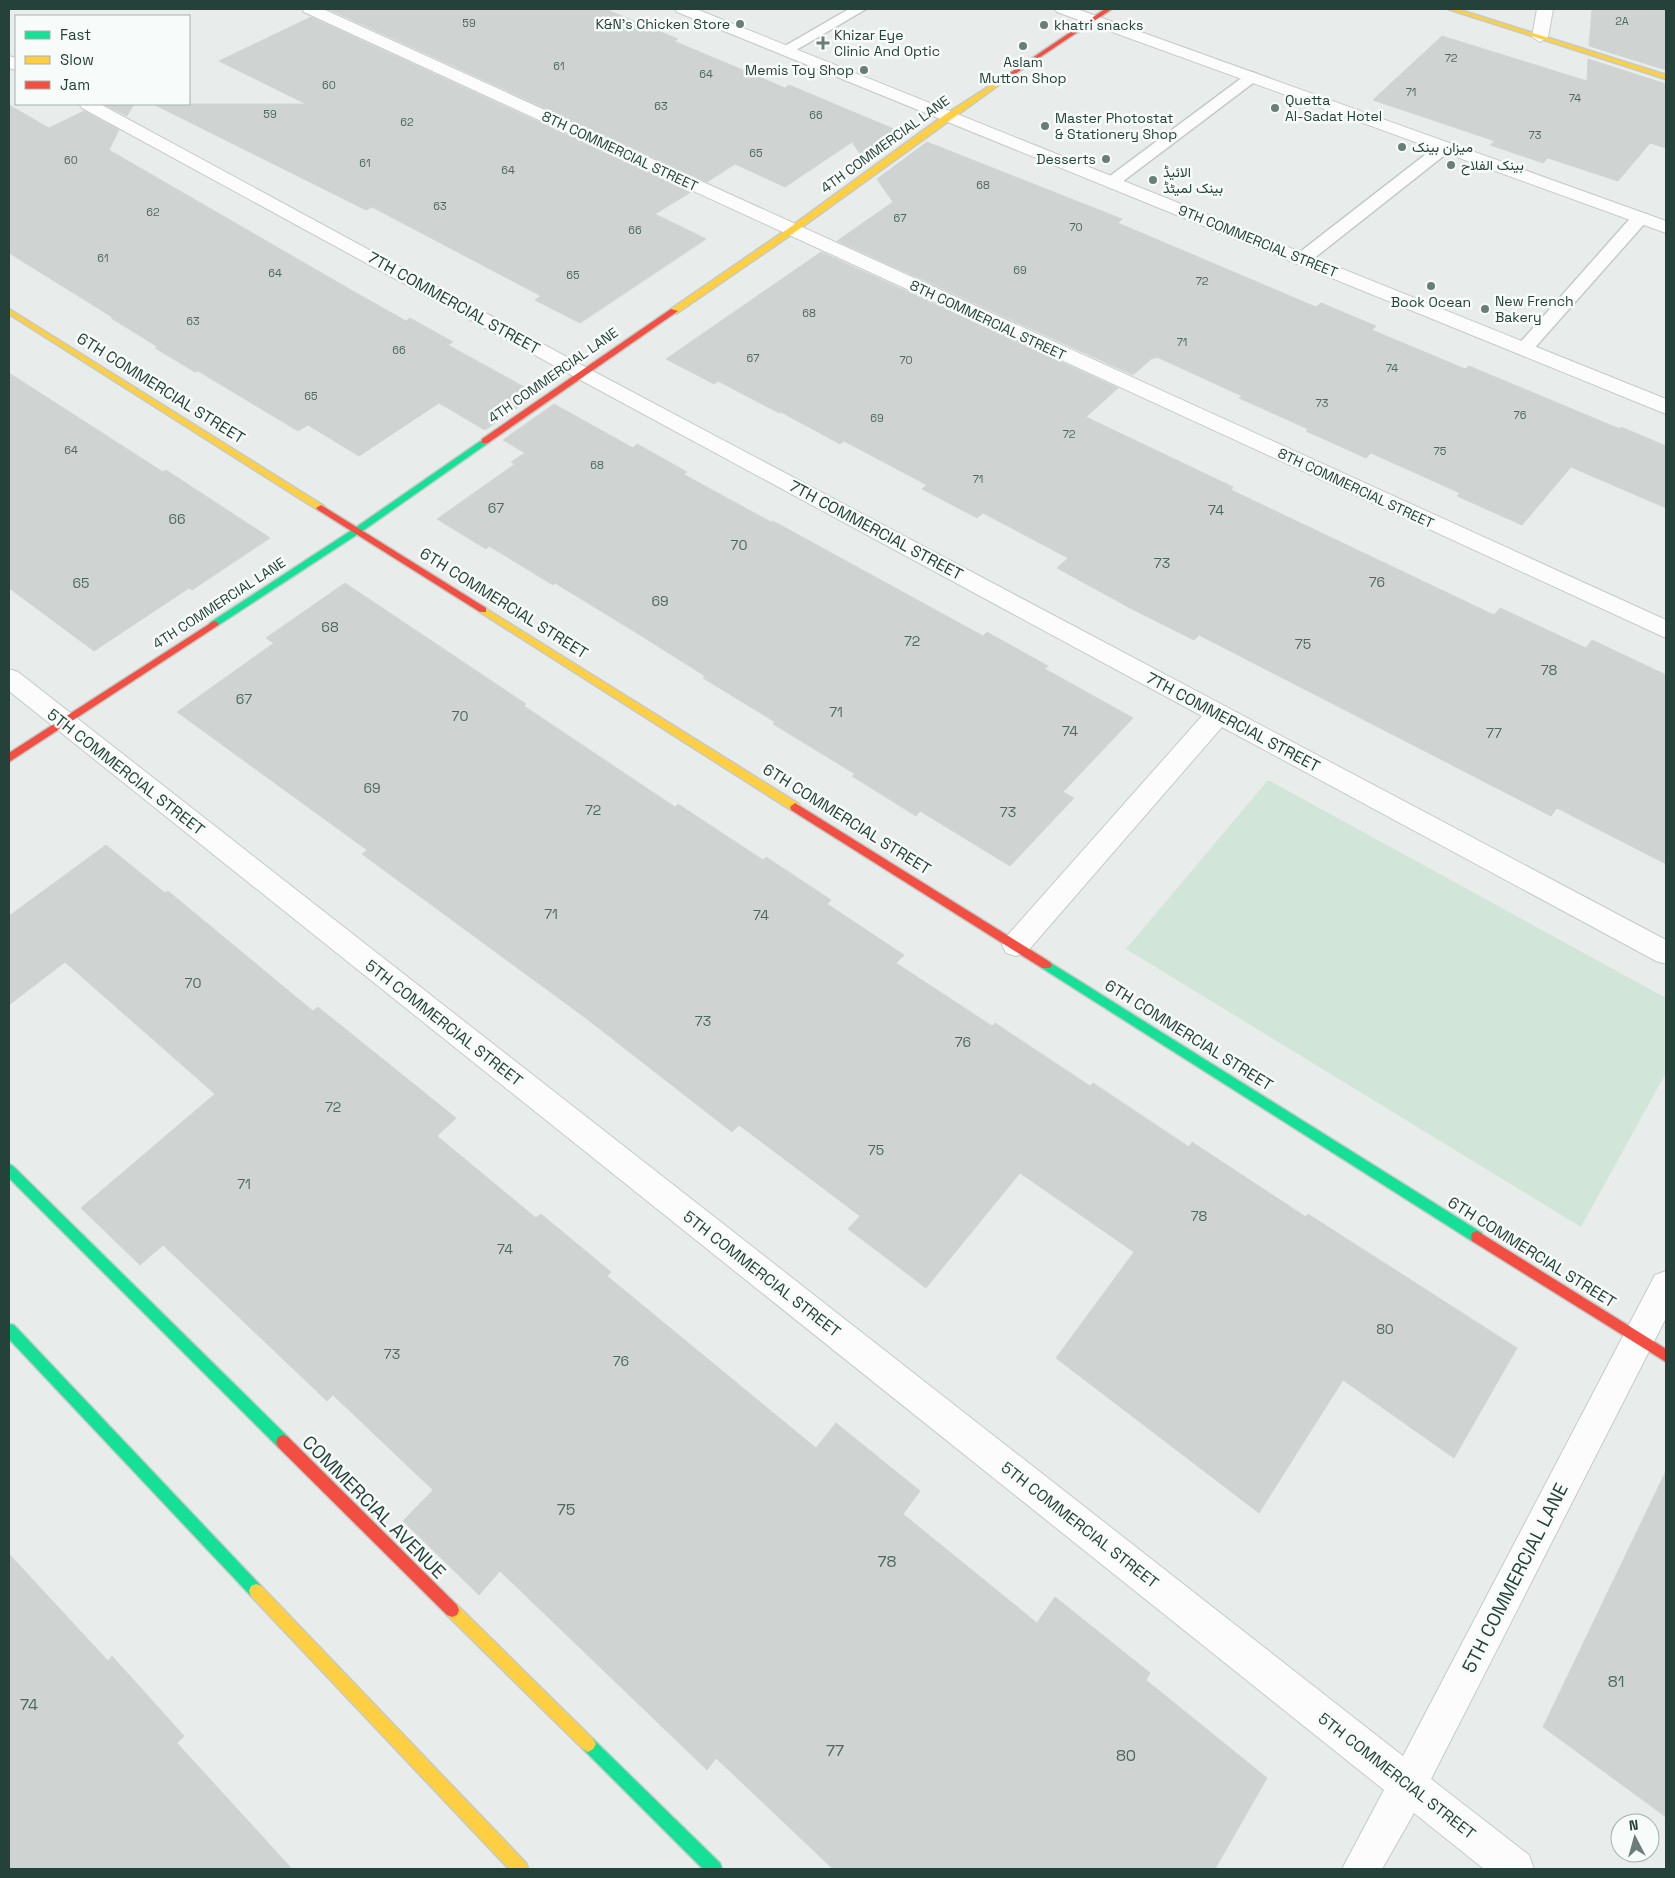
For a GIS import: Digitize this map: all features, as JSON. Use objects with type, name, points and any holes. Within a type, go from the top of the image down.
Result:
[{"type":"street","name":"8TH COMMERCIAL STREET","points":[[310,9],[1666,630]]},
{"type":"street","name":"9TH COMMERCIAL STREET","points":[[683,9],[1666,406]]},
{"type":"street","points":[[1063,9],[1666,227]]},
{"type":"street","name":"4TH COMMERCIAL LANE","points":[[9,758],[358,530],[582,373],[792,230],[949,116],[1109,9]]},
{"type":"street","points":[[1451,9],[1666,77]]},
{"type":"street","points":[[1540,38],[1545,9]]},
{"type":"street","name":"7TH COMMERCIAL STREET","points":[[90,105],[582,373],[1666,953]]},
{"type":"street","name":"6TH COMMERCIAL STREET","points":[[9,311],[1653,1348]]},
{"type":"street","name":"5TH COMMERCIAL STREET","points":[[9,678],[1515,1869]]},
{"type":"street","points":[[1016,945],[1218,714]]},
{"type":"street","name":"COMMERCIAL AVENUE","points":[[9,1170],[714,1869]]},
{"type":"street","name":"5TH COMMERCIAL LANE","points":[[1361,1869],[1653,1348],[1666,1286]]},
{"type":"street","points":[[9,1330],[520,1869]]},
{"type":"lane","points":[[786,50],[859,9]]},
{"type":"lane","points":[[1112,182],[1252,77]]},
{"type":"lane","points":[[1302,259],[1445,147]]},
{"type":"lane","points":[[1524,349],[1640,218]]},
{"type":"green space","points":[[1268,780],[1666,998],[1666,1073],[1581,1227],[1126,949]]},
{"type":"building","points":[[328,9],[605,9],[678,39],[674,41],[785,88],[789,85],[908,135],[867,164],[852,142],[785,187],[735,164],[707,182]]},
{"type":"building","points":[[1592,9],[1666,9],[1666,70],[1589,46]]},
{"type":"building","points":[[311,17],[691,192],[655,214],[706,239],[580,323],[535,300],[541,296],[372,207],[366,210],[155,105],[306,104],[219,61]]},
{"type":"building","points":[[1442,36],[1587,81],[1588,59],[1666,84],[1666,148],[1650,143],[1618,181],[1548,158],[1543,163],[1490,145],[1495,141],[1373,100]]},
{"type":"building","points":[[9,105],[49,128],[84,111],[119,130],[109,150],[406,321],[410,318],[453,342],[448,345],[537,394],[485,430],[439,403],[359,456],[308,425],[298,431],[198,371],[195,372],[155,348],[158,347],[9,253]]},
{"type":"building","points":[[105,105],[133,105],[127,116]]},
{"type":"building","points":[[927,142],[1122,219],[1118,223],[1316,307],[1321,303],[1376,326],[1372,330],[1465,369],[1469,366],[1620,429],[1621,427],[1666,446],[1666,508],[1571,467],[1522,525],[1457,496],[1460,493],[1371,453],[1366,458],[1306,431],[1308,429],[1239,398],[1242,396],[1157,357],[1151,359],[1133,375],[837,241],[893,202],[877,179]]},
{"type":"building","points":[[821,252],[1118,388],[1086,417],[1233,487],[1231,490],[1494,615],[1500,608],[1586,648],[1592,640],[1666,675],[1666,864],[1557,808],[1551,816],[1199,635],[1194,640],[1130,608],[1057,568],[1068,558],[983,513],[977,518],[922,489],[927,485],[844,441],[840,444],[718,381],[714,384],[666,359]]},
{"type":"building","points":[[9,373],[163,472],[166,470],[270,538],[192,590],[189,588],[94,651],[9,588]]},
{"type":"building","points":[[554,404],[633,448],[637,444],[687,472],[683,474],[983,636],[987,632],[1048,666],[1045,669],[1133,718],[1063,792],[1074,798],[1010,866],[920,811],[916,816],[852,776],[855,774],[773,724],[775,722],[703,678],[705,676],[640,635],[555,583],[553,585],[489,546],[486,549],[437,519],[515,464],[511,462],[525,453],[503,440]]},
{"type":"building","points":[[345,583],[526,704],[524,706],[675,807],[678,804],[763,860],[766,857],[831,900],[827,904],[904,955],[896,963],[992,1026],[995,1023],[1090,1086],[1093,1083],[1189,1147],[1192,1142],[1306,1217],[1308,1214],[1517,1348],[1454,1458],[1343,1380],[1259,1513],[1056,1358],[1134,1252],[1020,1173],[926,1288],[848,1229],[860,1216],[739,1125],[732,1132],[587,1019],[362,854],[367,850],[177,712],[274,643],[266,638]]},
{"type":"building","points":[[106,845],[165,893],[168,891],[313,1011],[318,1007],[456,1118],[437,1136],[536,1218],[541,1214],[611,1272],[607,1276],[816,1448],[836,1423],[920,1491],[903,1514],[1037,1623],[1055,1597],[1150,1673],[1146,1680],[1267,1778],[1215,1869],[833,1869],[716,1758],[707,1770],[500,1571],[479,1595],[403,1521],[433,1490],[333,1395],[327,1401],[163,1245],[140,1265],[81,1208],[215,1094],[65,962],[9,1005],[9,916]]},
{"type":"building","points":[[1666,1471],[1666,1817],[1543,1727]]},
{"type":"building","points":[[9,1554],[108,1661],[112,1656],[184,1736],[177,1743],[292,1869],[9,1869]]},
{"type":"traffic: fast","points":[[214,624],[358,530],[485,441]]},
{"type":"traffic: fast","points":[[1046,965],[1477,1237]]},
{"type":"traffic: fast","points":[[9,1170],[283,1442]]},
{"type":"traffic: fast","points":[[9,1330],[256,1591]]},
{"type":"traffic: fast","points":[[588,1744],[714,1869]]},
{"type":"traffic: slow","points":[[1451,9],[1666,77]]},
{"type":"traffic: slow","points":[[674,311],[792,230],[949,116],[1004,79]]},
{"type":"traffic: slow","points":[[9,311],[321,508]]},
{"type":"traffic: slow","points":[[483,610],[795,807]]},
{"type":"traffic: slow","points":[[256,1591],[520,1869]]},
{"type":"traffic: slow","points":[[452,1610],[588,1744]]},
{"type":"traffic: jam","points":[[1004,79],[1109,9]]},
{"type":"traffic: jam","points":[[485,441],[674,311]]},
{"type":"traffic: jam","points":[[321,508],[483,610]]},
{"type":"traffic: jam","points":[[9,758],[214,624]]},
{"type":"traffic: jam","points":[[795,807],[1046,965]]},
{"type":"traffic: jam","points":[[1477,1237],[1666,1356]]},
{"type":"traffic: jam","points":[[283,1442],[452,1610]]},
{"type":"place","name":"K&N's Chicken Store","points":[[740,24]]},
{"type":"place","name":"khatri snacks","points":[[1044,25]]},
{"type":"place","name":"Khizar Eye Clinic And Optic","points":[[823,43]]},
{"type":"place","name":"Aslam Mutton Shop","points":[[1023,46]]},
{"type":"place","name":"Memis Toy Shop","points":[[864,70]]},
{"type":"place","name":"Quetta Al-Sadat Hotel","points":[[1275,108]]},
{"type":"place","name":"Master Photostat & Stationery Shop","points":[[1045,126]]},
{"type":"place","name":"میزان بینک","points":[[1402,147]]},
{"type":"place","name":"Desserts","points":[[1106,159]]},
{"type":"place","name":"بینک الفلاح","points":[[1451,165]]},
{"type":"place","name":"الائیڈ بینک لمیٹڈ","points":[[1153,180]]},
{"type":"place","name":"Book Ocean","points":[[1431,286]]},
{"type":"place","name":"New French Bakery","points":[[1485,309]]}]
